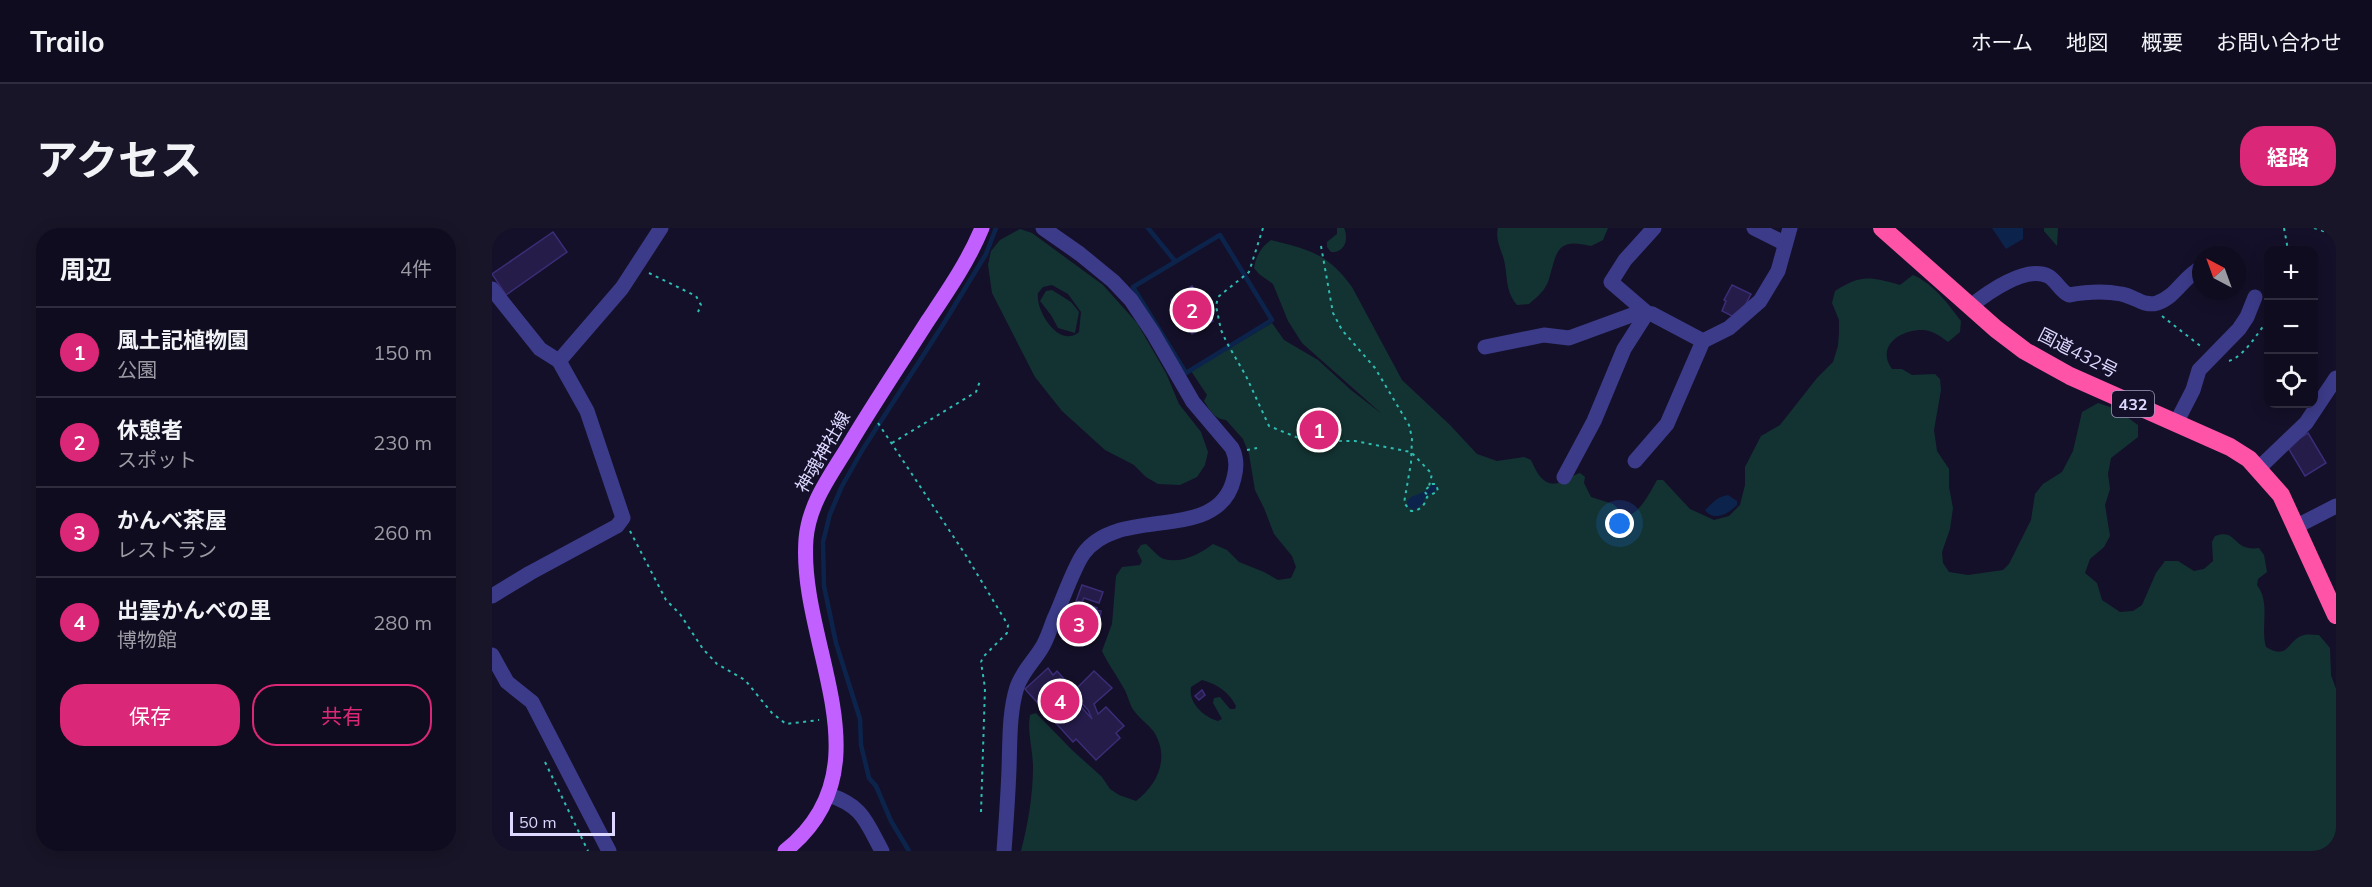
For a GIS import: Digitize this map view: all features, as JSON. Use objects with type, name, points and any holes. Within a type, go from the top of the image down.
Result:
[{"type":"highway","name":"国道432号","points":[[1882,228],[2025,351],[2070,376],[2230,447],[2259,468],[2281,495],[2336,615]]},
{"type":"main road","name":"神魂神社線","points":[[785,851],[806,832],[829,795],[835,772],[836,717],[814,625],[805,566],[811,514],[818,496],[954,280],[975,245],[982,228]]},
{"type":"street","points":[[559,361],[591,326],[636,267],[661,228]]},
{"type":"street","points":[[1004,851],[1012,714],[1017,687],[1025,670],[1042,648],[1084,552],[1098,540],[1115,531],[1149,523],[1198,517],[1214,509],[1233,488],[1237,467],[1232,447],[1193,402],[1131,300],[1113,281],[1043,228]]},
{"type":"street","points":[[1654,228],[1625,260],[1611,282],[1647,313],[1703,341]]},
{"type":"street","points":[[1754,228],[1784,243]]},
{"type":"street","points":[[1635,461],[1667,424],[1703,341],[1729,328],[1760,301],[1778,271],[1790,228]]},
{"type":"street","points":[[1971,306],[2010,280],[2036,274],[2047,276],[2069,295],[2106,292],[2124,294],[2146,304],[2156,304],[2168,297],[2192,276]]},
{"type":"street","points":[[492,289],[540,349],[559,361],[587,411],[623,518],[617,526],[492,596]]},
{"type":"street","points":[[2176,423],[2193,390],[2199,370],[2239,330],[2255,297]]},
{"type":"street","points":[[1485,347],[1544,335],[1569,338],[1640,312],[1647,313]]},
{"type":"street","points":[[1563,477],[1594,421],[1623,349],[1647,313]]},
{"type":"street","points":[[2259,468],[2306,423],[2336,378]]},
{"type":"street","points":[[2297,526],[2336,506]]},
{"type":"street","points":[[492,655],[507,682],[532,702],[609,851]]},
{"type":"street","points":[[829,795],[846,801],[860,812],[882,851]]},
{"type":"path","points":[[1263,228],[1247,274],[1216,301],[1221,330],[1269,426],[1306,441],[1355,441],[1411,452],[1432,474],[1429,486]]},
{"type":"path","points":[[2284,228],[2287,246]]},
{"type":"path","points":[[2314,228],[2336,235]]},
{"type":"path","points":[[1321,246],[1333,313],[1342,330],[1375,368],[1409,425],[1412,438],[1404,503],[1411,511],[1416,511],[1425,504],[1428,496],[1439,489],[1436,484],[1424,490],[1428,496]]},
{"type":"path","points":[[636,267],[696,296],[701,305],[698,312]]},
{"type":"path","points":[[2151,304],[2155,310],[2198,344],[2214,353]]},
{"type":"path","points":[[892,443],[976,392],[980,381]]},
{"type":"path","points":[[884,429],[1008,625],[1007,633],[983,657],[981,662],[985,688],[981,812]]},
{"type":"path","points":[[1244,451],[1257,448]]},
{"type":"path","points":[[623,518],[666,600],[680,614],[703,649],[717,664],[745,680],[772,713],[786,724],[836,717]]},
{"type":"path","points":[[542,756],[588,851]]},
{"type":"green space","points":[[1337,228],[1344,228],[1346,241],[1343,248],[1331,252],[1327,247],[1327,242],[1337,234]]},
{"type":"green space","points":[[1498,228],[1608,228],[1603,240],[1591,246],[1564,245],[1557,254],[1548,283],[1543,290],[1529,304],[1517,305],[1509,289],[1498,240]]},
{"type":"green space","points":[[2044,228],[2058,228],[2057,246],[2044,231]]},
{"type":"green space","points":[[1020,229],[1032,233],[1103,285],[1137,323],[1166,373],[1179,404],[1201,432],[1208,452],[1205,465],[1197,477],[1180,485],[1158,484],[1146,477],[1134,465],[1105,450],[1062,411],[1035,377],[992,293],[988,265],[991,251],[1000,240]],"holes":[[[1052,285],[1068,294],[1081,312],[1079,332],[1071,336],[1056,332],[1044,317],[1038,300],[1038,293],[1043,287]]]},
{"type":"green space","points":[[1271,240],[1317,254],[1343,276],[1352,287],[1402,380],[1477,454],[1497,461],[1524,457],[1531,460],[1544,480],[1553,484],[1580,473],[1585,477],[1584,483],[1591,497],[1613,504],[1626,516],[1640,507],[1657,480],[1663,480],[1690,509],[1714,520],[1729,516],[1740,505],[1745,485],[1745,467],[1761,436],[1780,425],[1817,378],[1833,362],[1839,333],[1839,320],[1832,303],[1835,291],[1852,282],[1866,279],[1900,285],[1913,275],[1921,279],[1940,295],[1961,321],[1960,332],[1948,342],[1926,330],[1905,333],[1892,341],[1887,354],[1892,369],[1902,369],[1912,375],[1935,374],[1940,379],[1941,390],[1934,430],[1937,451],[1949,469],[1949,487],[1953,508],[1950,529],[1942,552],[1943,563],[1949,572],[1968,575],[2003,570],[2009,564],[2031,520],[2035,494],[2043,484],[2062,472],[2073,451],[2082,412],[2098,403],[2116,409],[2138,425],[2138,437],[2111,458],[2108,474],[2110,489],[2105,505],[2110,536],[2104,547],[2090,559],[2085,573],[2097,583],[2102,600],[2120,612],[2133,611],[2142,605],[2156,573],[2165,561],[2178,561],[2194,571],[2204,569],[2213,561],[2212,542],[2215,536],[2228,535],[2244,547],[2259,548],[2264,555],[2267,572],[2258,579],[2257,585],[2263,600],[2266,647],[2280,652],[2304,635],[2319,635],[2330,648],[2331,675],[2336,689],[2336,851],[1021,851],[1032,788],[1030,715],[1036,713],[1102,777],[1110,789],[1119,795],[1136,801],[1156,779],[1161,761],[1159,742],[1154,732],[1133,709],[1125,690],[1102,651],[1112,624],[1116,576],[1122,567],[1140,565],[1142,561],[1137,551],[1141,545],[1146,544],[1164,559],[1177,560],[1196,554],[1213,544],[1227,550],[1239,562],[1278,580],[1291,578],[1296,567],[1292,556],[1274,534],[1255,490],[1249,454],[1243,439],[1226,420],[1218,418],[1210,411],[1204,401],[1207,395],[1191,371],[1272,323],[1284,340],[1318,360],[1382,414],[1302,343],[1288,321],[1273,284],[1254,268],[1260,252]],"holes":[[[1202,680],[1218,686],[1236,706],[1235,709],[1230,709],[1220,697],[1214,698],[1213,703],[1222,719],[1218,721],[1198,709],[1192,698],[1191,687]]]},
{"type":"green space","points":[[1052,290],[1071,302],[1079,312],[1075,333],[1058,328],[1040,301],[1046,291]]},
{"type":"water","points":[[1992,228],[2023,228],[2023,239],[2006,249]]},
{"type":"water","points":[[1432,485],[1436,485],[1438,489],[1425,497],[1424,503],[1415,510],[1408,507],[1407,501],[1411,497],[1426,491]]},
{"type":"water","points":[[1728,495],[1737,501],[1737,505],[1729,511],[1713,516],[1705,510],[1718,499]]},
{"type":"building","points":[[553,232],[567,252],[506,295],[492,274]]},
{"type":"building","points":[[1732,285],[1751,294],[1738,319],[1722,311],[1726,301],[1724,300]]},
{"type":"building","points":[[1192,286],[1213,321],[1192,334],[1171,300]]},
{"type":"building","points":[[2308,433],[2326,463],[2305,476],[2287,446]]},
{"type":"building","points":[[1082,585],[1103,592],[1099,603],[1084,598],[1082,602],[1097,608],[1082,646],[1062,639]]},
{"type":"building","points":[[1096,610],[1101,611],[1099,625],[1094,625]]},
{"type":"building","points":[[1048,668],[1053,675],[1057,671],[1066,681],[1062,685],[1092,719],[1088,710],[1072,693],[1094,671],[1112,688],[1094,704],[1098,714],[1106,707],[1124,726],[1116,733],[1120,738],[1096,760],[1076,739],[1073,742],[1025,689]]},
{"type":"building","points":[[1202,690],[1205,695],[1199,700],[1195,696]]},
{"type":"waterway","points":[[909,851],[891,821],[876,786],[869,778],[861,745],[860,719],[836,643],[824,586],[823,542],[830,514],[842,486],[986,254],[996,228]]},
{"type":"waterway","points":[[1148,228],[1175,261]]},
{"type":"waterway","points":[[1220,235],[1272,320],[1186,373],[1133,287],[1220,235]]},
{"type":"place","name":"休憩者","points":[[1192,310]]},
{"type":"place","name":"風土記植物園","points":[[1319,430]]},
{"type":"place","name":"かんべ茶屋","points":[[1079,624]]},
{"type":"place","name":"出雲かんべの里","points":[[1060,701]]}]
